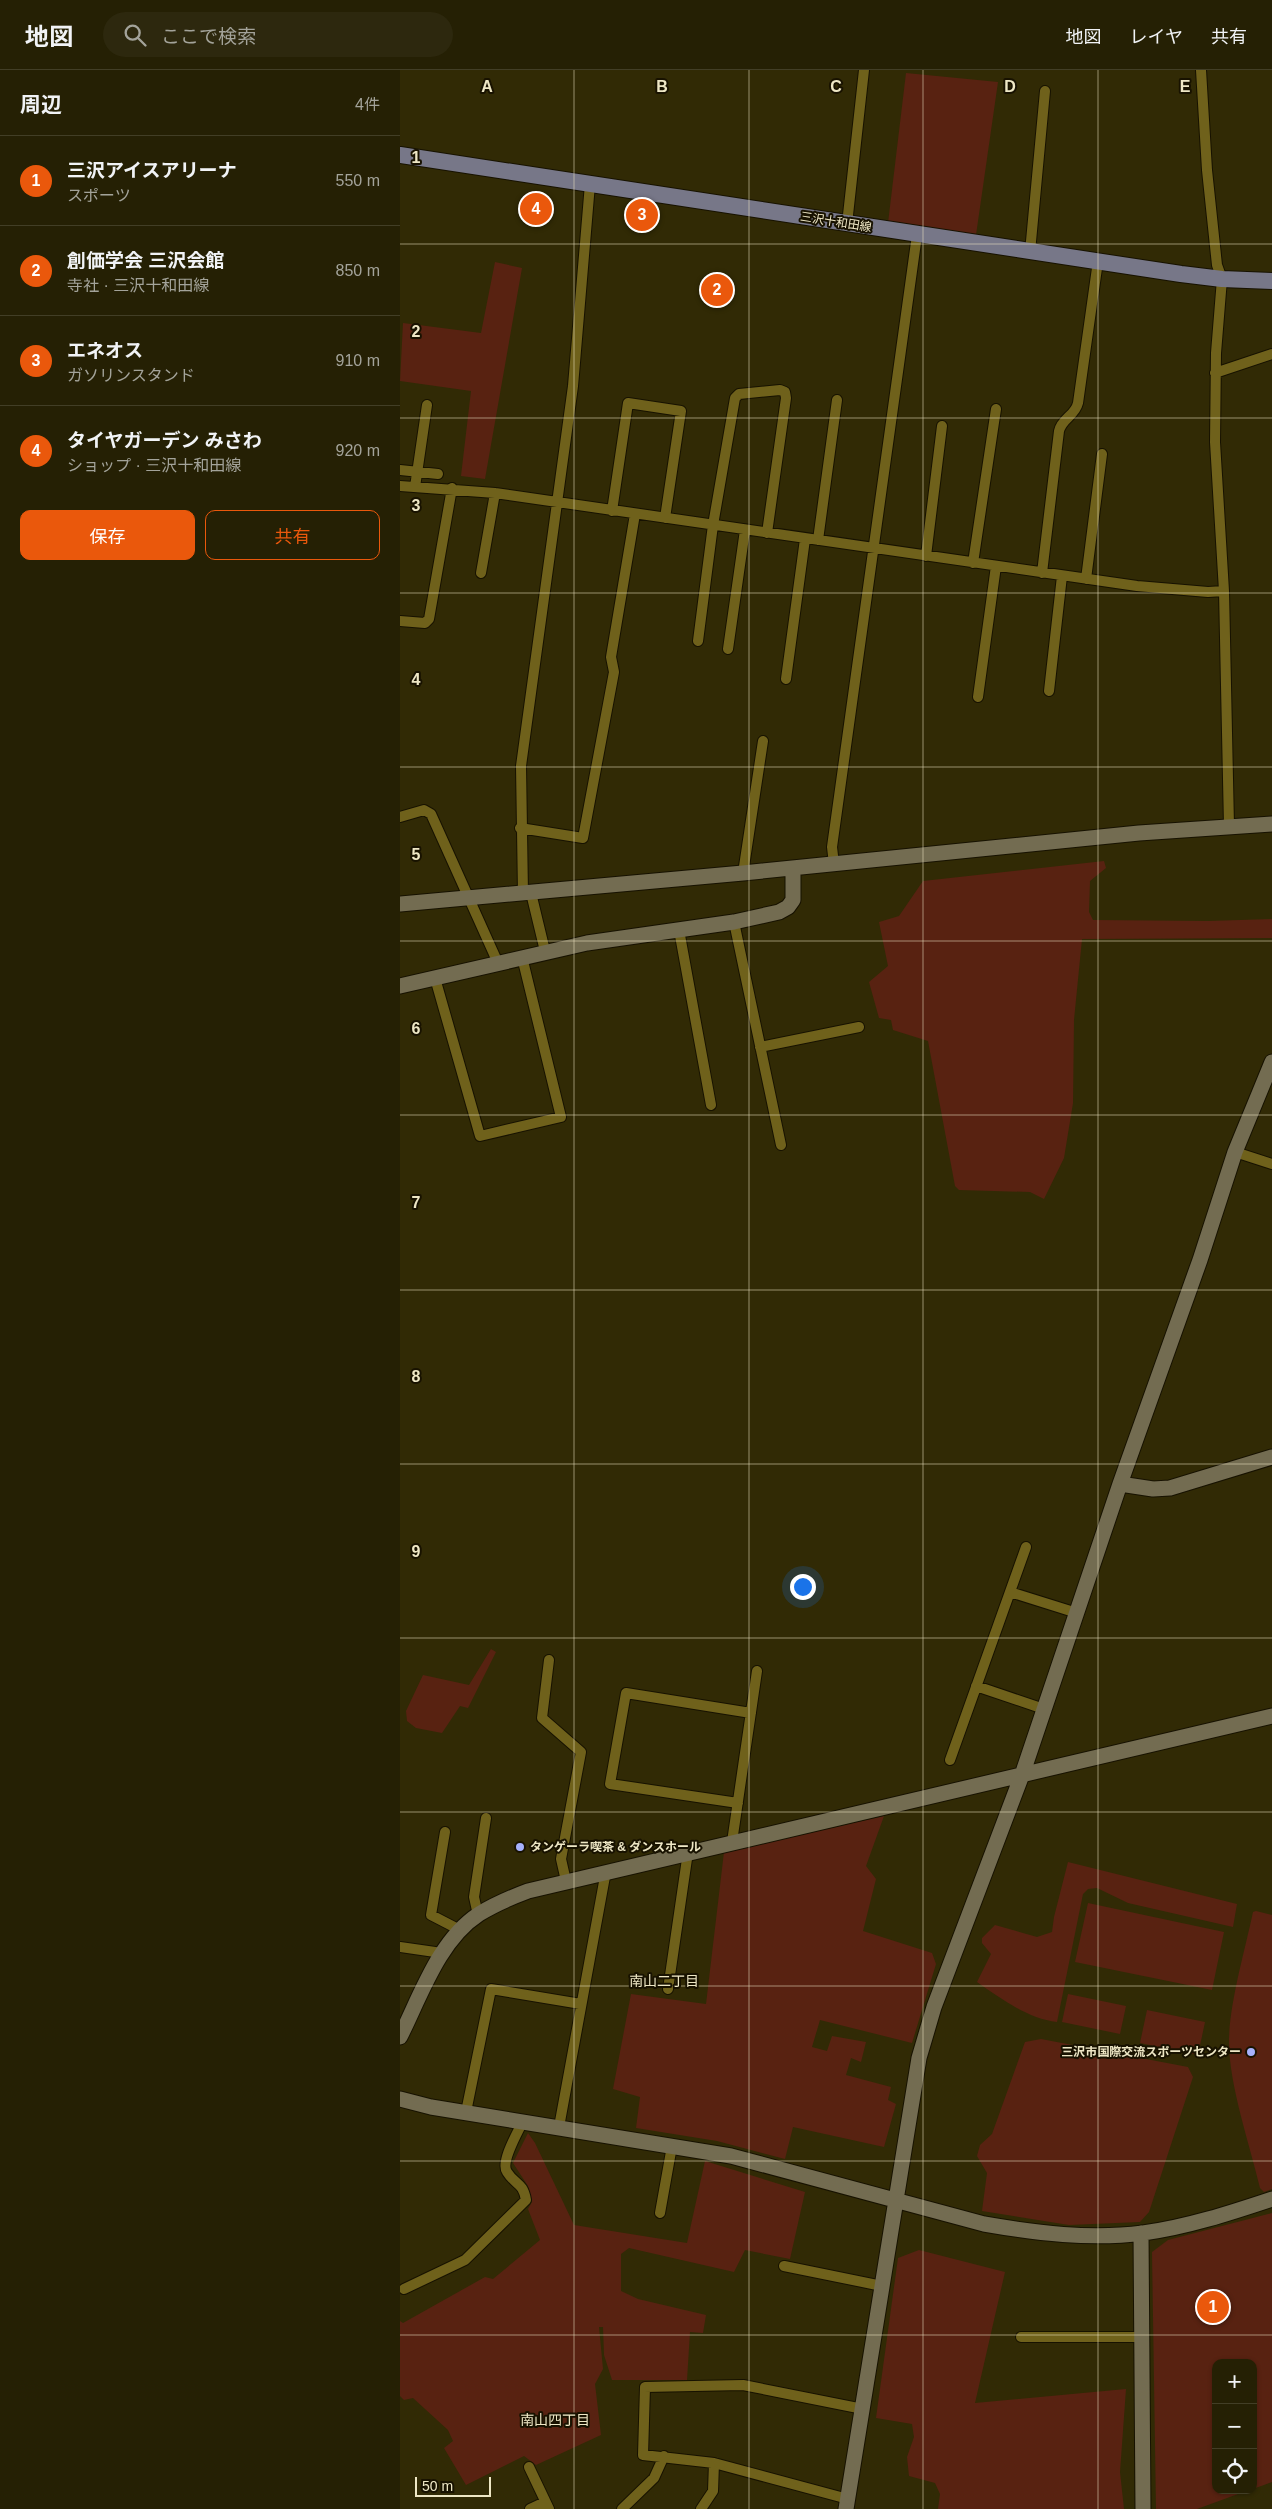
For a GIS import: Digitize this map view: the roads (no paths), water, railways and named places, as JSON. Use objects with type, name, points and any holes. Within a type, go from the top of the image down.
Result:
[{"type":"main road","name":"三沢十和田線","points":[[400,155],[1030,252],[1222,279],[1272,280]]},
{"type":"street","points":[[847,224],[864,70]]},
{"type":"street","points":[[1201,70],[1207,170],[1217,265],[1222,279],[1215,373],[1215,442],[1224,591],[1229,826]]},
{"type":"street","points":[[1030,252],[1045,91]]},
{"type":"street","points":[[546,951],[527,893],[520,828],[521,766],[574,386],[590,184]]},
{"type":"street","points":[[834,864],[832,847],[917,235]]},
{"type":"street","points":[[1042,573],[1060,424],[1076,411],[1078,403],[1098,261]]},
{"type":"street","points":[[1215,373],[1272,354]]},
{"type":"street","points":[[698,641],[714,525],[735,398],[739,394],[780,390],[785,392],[786,398],[767,533]]},
{"type":"street","points":[[818,540],[836,400]]},
{"type":"street","points":[[612,511],[628,403],[681,411],[665,518]]},
{"type":"street","points":[[415,487],[427,405]]},
{"type":"street","points":[[973,563],[996,409]]},
{"type":"street","points":[[926,556],[942,426]]},
{"type":"street","points":[[1086,579],[1102,454]]},
{"type":"street","points":[[400,470],[438,474]]},
{"type":"street","points":[[400,486],[452,488],[495,493],[1062,576],[1182,590],[1224,591]]},
{"type":"street","points":[[400,621],[426,623],[429,618],[452,488]]},
{"type":"street","points":[[481,573],[495,493]]},
{"type":"street","points":[[520,828],[583,838],[614,672],[611,657],[635,514]]},
{"type":"street","points":[[728,649],[745,530]]},
{"type":"street","points":[[786,679],[805,539]]},
{"type":"street","points":[[978,697],[996,566]]},
{"type":"street","points":[[1049,691],[1062,576]]},
{"type":"street","points":[[743,873],[763,741]]},
{"type":"street","points":[[400,817],[424,810],[431,814],[498,963]]},
{"type":"street","points":[[400,904],[1229,826],[1272,824]]},
{"type":"street","points":[[400,986],[546,951],[734,922],[779,912],[788,907],[793,900],[793,868]]},
{"type":"street","points":[[734,922],[781,1145]]},
{"type":"street","points":[[679,930],[711,1105]]},
{"type":"street","points":[[435,978],[480,1136],[561,1117],[522,957]]},
{"type":"street","points":[[760,1047],[859,1027]]},
{"type":"street","points":[[863,2409],[743,2385],[645,2387],[643,2455],[714,2463],[847,2504],[863,2409],[919,2058],[932,2012],[1022,1775],[1120,1484],[1197,1269],[1235,1152],[1272,1062]]},
{"type":"street","points":[[1235,1152],[1272,1164]]},
{"type":"street","points":[[1120,1484],[1153,1489],[1170,1488],[1272,1457]]},
{"type":"street","points":[[950,1760],[1026,1547]]},
{"type":"street","points":[[1010,1592],[1077,1612]]},
{"type":"street","points":[[548,1660],[542,1718],[581,1752],[561,1859],[566,1881]]},
{"type":"street","points":[[732,1842],[757,1671]]},
{"type":"street","points":[[976,1686],[1044,1709]]},
{"type":"street","points":[[738,1803],[610,1784],[626,1693],[752,1713]]},
{"type":"street","points":[[400,2036],[442,1953],[460,1930],[478,1915],[528,1891],[606,1871],[1272,1716]]},
{"type":"street","points":[[478,1915],[474,1896],[486,1818]]},
{"type":"street","points":[[445,1832],[431,1915],[460,1930]]},
{"type":"street","points":[[668,1989],[688,1852]]},
{"type":"street","points":[[558,2127],[606,1871]]},
{"type":"street","points":[[400,1947],[442,1953]]},
{"type":"street","points":[[466,2112],[491,1989],[581,2004]]},
{"type":"street","points":[[400,2099],[776,2166],[984,2224],[1027,2232],[1065,2235],[1141,2233],[1221,2216],[1272,2199]]},
{"type":"street","points":[[404,2289],[465,2260],[526,2200],[524,2188],[506,2171],[504,2162],[524,2121]]},
{"type":"street","points":[[660,2213],[672,2146]]},
{"type":"street","points":[[1141,2233],[1143,2509]]},
{"type":"street","points":[[784,2266],[882,2286]]},
{"type":"street","points":[[1021,2337],[1141,2337]]},
{"type":"street","points":[[622,2509],[654,2478],[664,2456]]},
{"type":"street","points":[[701,2509],[713,2492],[714,2463]]},
{"type":"street","points":[[529,2467],[547,2505],[530,2509]]},
{"type":"place","name":"タイヤガーデン みさわ","points":[[536,209]]},
{"type":"place","name":"エネオス","points":[[642,215]]},
{"type":"place","name":"創価学会 三沢会館","points":[[717,290]]},
{"type":"place","name":"タンゲーラ喫茶 & ダンスホール","points":[[520,1847]]},
{"type":"place","name":"三沢市国際交流スポーツセンター","points":[[1251,2052]]},
{"type":"place","name":"三沢アイスアリーナ","points":[[1213,2307]]},
{"type":"district","name":"南山二丁目","points":[[664,1981]]},
{"type":"district","name":"南山四丁目","points":[[555,2420]]}]
